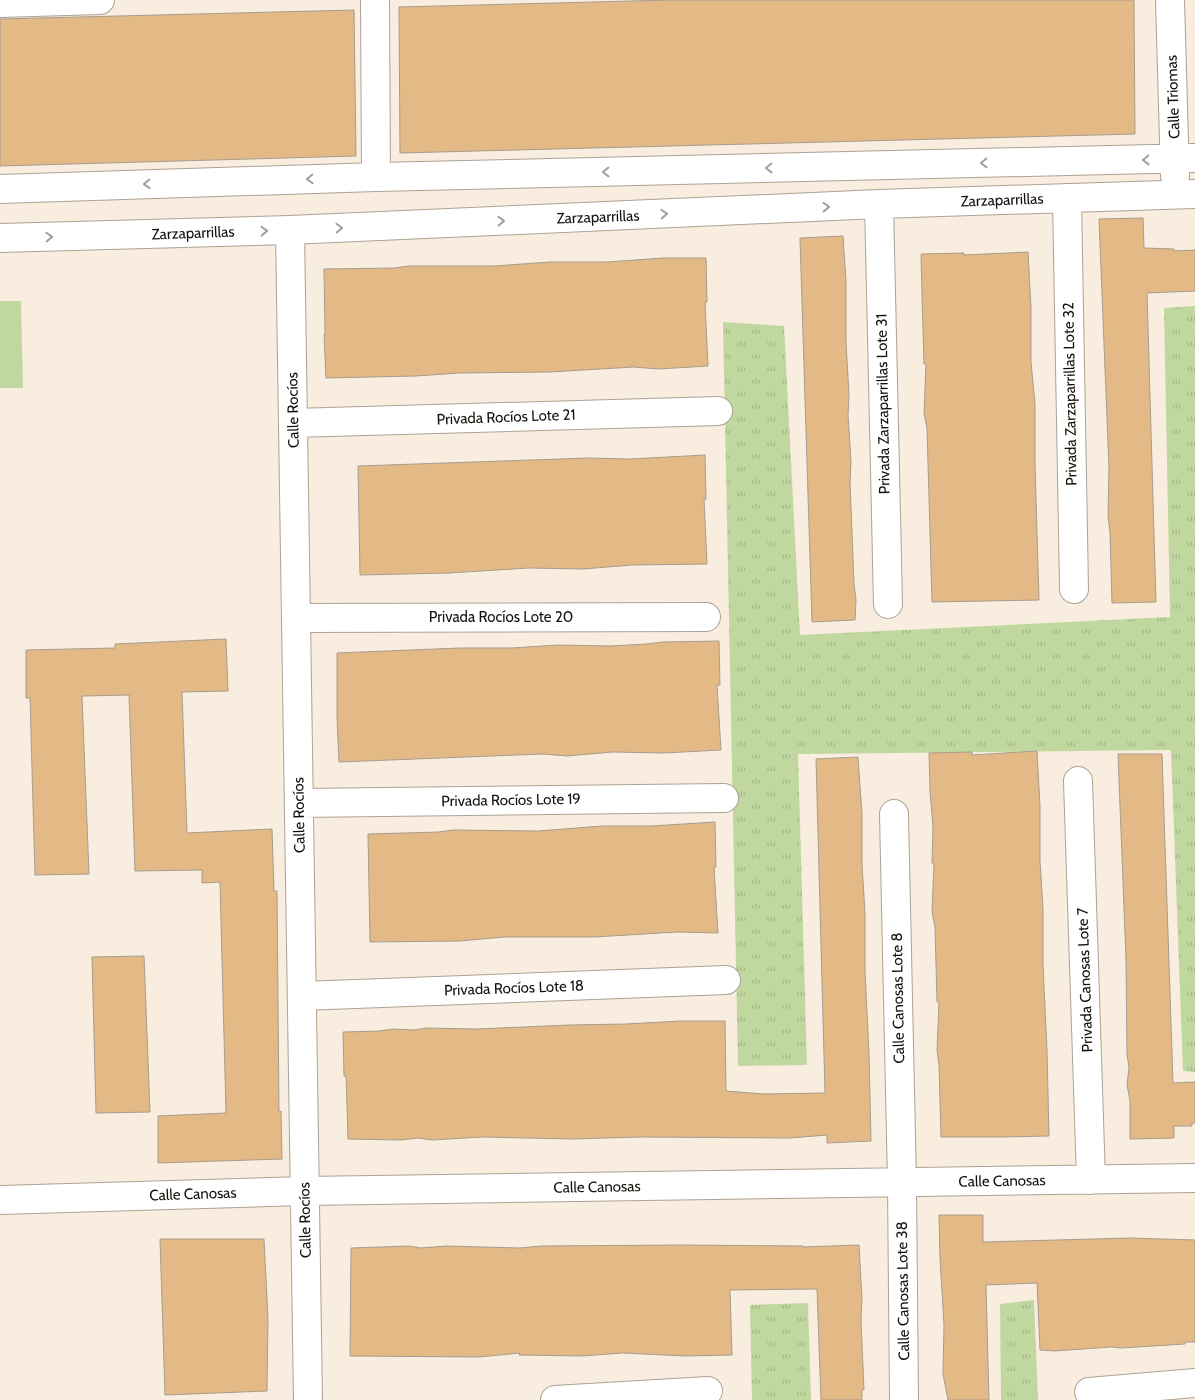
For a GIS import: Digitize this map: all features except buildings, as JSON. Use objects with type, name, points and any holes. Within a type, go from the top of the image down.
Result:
[{"type":"street","points":[[0,3],[100,0]]},
{"type":"street","points":[[375,0],[376,177]]},
{"type":"street","name":"Calle Triomas","points":[[1170,0],[1185,159],[1185,194]]},
{"type":"street","points":[[0,189],[376,177],[1185,159]]},
{"type":"street","name":"Zarzaparrillas","points":[[0,238],[290,230],[879,204],[1185,194]]},
{"type":"street","name":"Privada Zarzaparrillas Lote 32","points":[[1067,198],[1074,589]]},
{"type":"street","name":"Privada Zarzaparrillas Lote 31","points":[[879,204],[888,604]]},
{"type":"street","name":"Calle Rocíos","points":[[290,230],[308,1400]]},
{"type":"street","name":"Privada Rocíos Lote 21","points":[[293,423],[718,411]]},
{"type":"street","name":"Privada Rocíos Lote 20","points":[[296,618],[706,617]]},
{"type":"street","name":"Privada Canosas Lote 7","points":[[1078,781],[1091,1180]]},
{"type":"street","name":"Privada Rocíos Lote 19","points":[[299,803],[724,798]]},
{"type":"street","name":"Calle Canosas Lote 8","points":[[894,814],[902,1183]]},
{"type":"street","name":"Privada Rocíos Lote 18","points":[[302,996],[726,980]]},
{"type":"street","name":"Calle Canosas","points":[[0,1200],[305,1191],[1195,1178]]},
{"type":"street","name":"Calle Canosas Lote 38","points":[[902,1183],[904,1400]]},
{"type":"street","points":[[1089,1392],[1195,1383]]},
{"type":"street","points":[[555,1400],[708,1391]]},
{"type":"green space","points":[[0,301],[21,301],[23,388],[0,388]]},
{"type":"green space","points":[[1195,306],[1195,1072],[1183,1071],[1171,750],[798,754],[807,1065],[738,1066],[723,322],[784,326],[800,635],[1170,617],[1164,308]]},
{"type":"green space","points":[[1034,1300],[1038,1400],[1001,1400],[1000,1304]]},
{"type":"green space","points":[[808,1303],[811,1400],[752,1400],[750,1305]]}]
